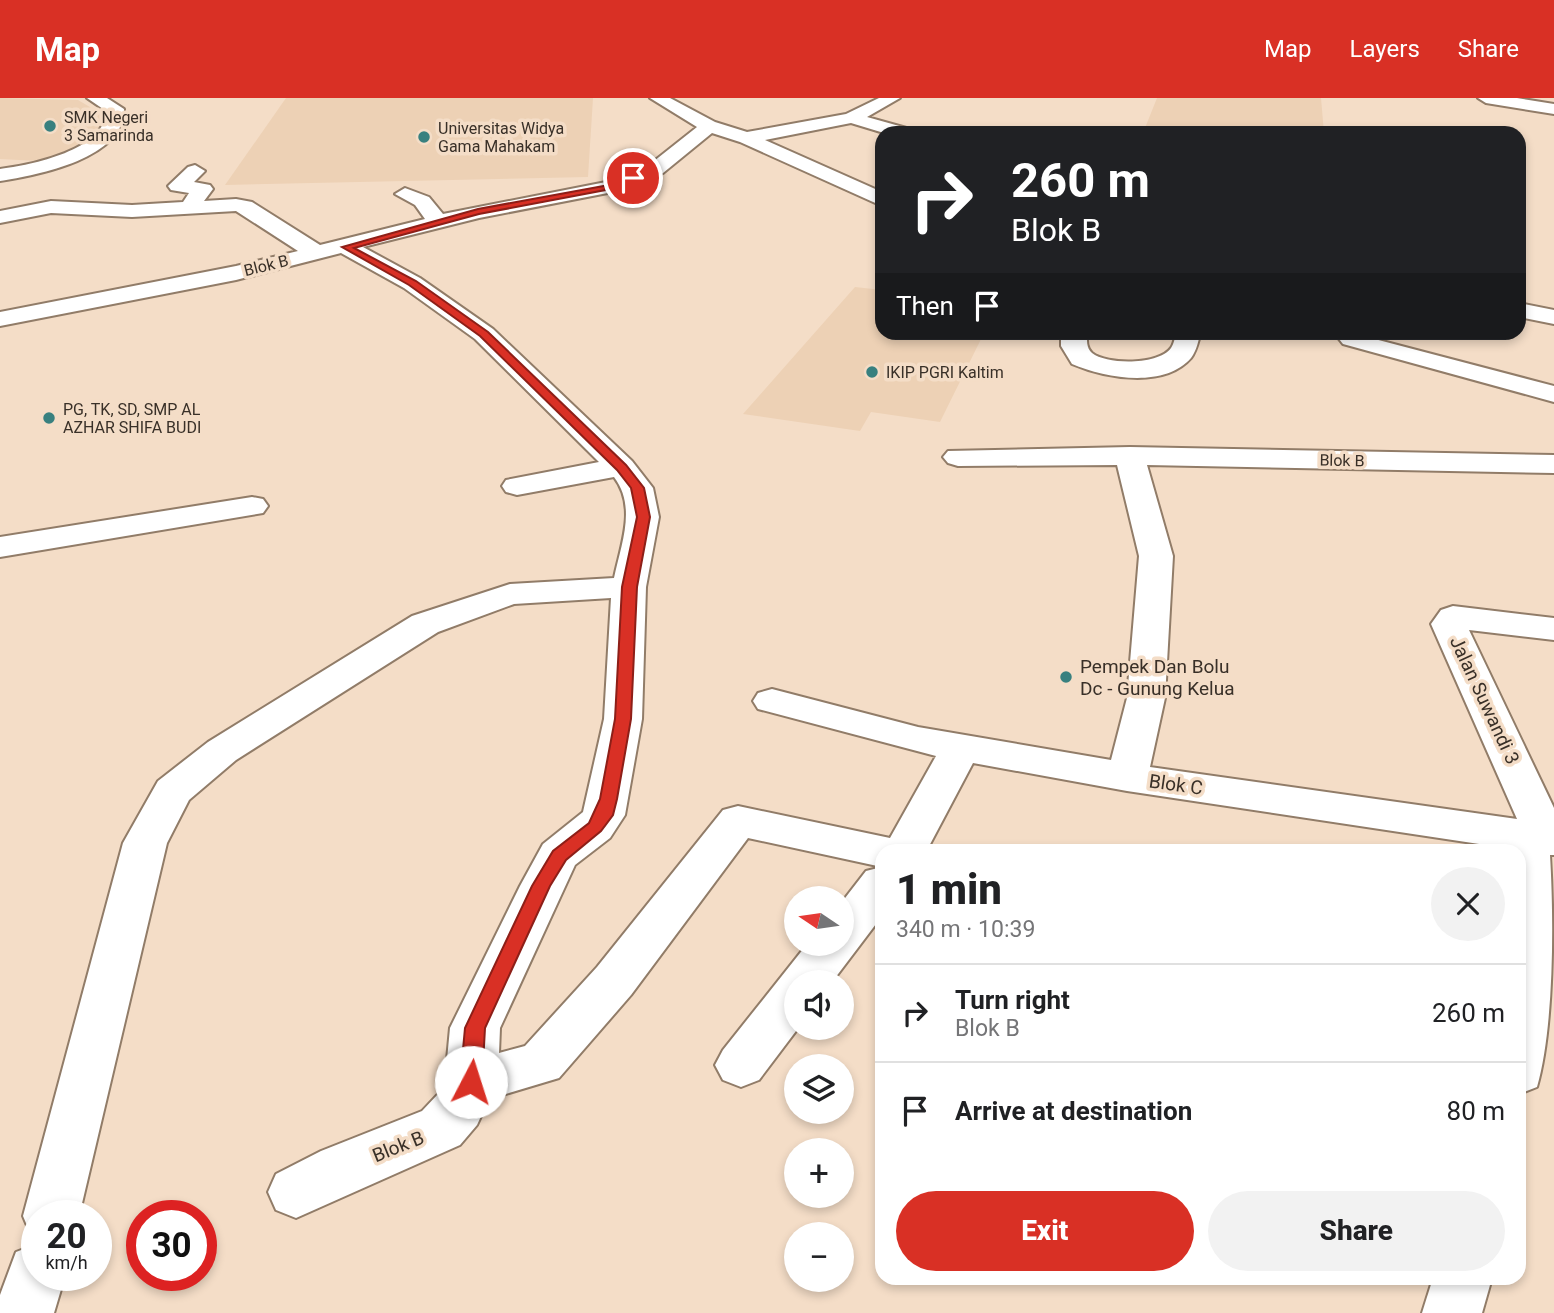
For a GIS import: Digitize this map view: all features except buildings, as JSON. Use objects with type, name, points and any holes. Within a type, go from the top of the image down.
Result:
[{"type":"street","points":[[658,98],[709,126],[746,138],[875,197]]},
{"type":"street","points":[[746,138],[851,118],[892,98]]},
{"type":"street","points":[[1487,98],[1554,109]]},
{"type":"street","points":[[1536,98],[1554,101]]},
{"type":"street","points":[[98,99],[133,100]]},
{"type":"street","points":[[0,174],[48,166],[93,145],[115,126],[118,116],[115,109],[98,99]]},
{"type":"street","points":[[851,118],[879,126]]},
{"type":"street","name":"Blok B","points":[[0,319],[236,273],[438,222],[611,187],[656,169],[709,126]]},
{"type":"street","points":[[189,206],[203,189],[178,184],[195,171]]},
{"type":"street","points":[[405,194],[422,201],[438,222]]},
{"type":"street","points":[[0,217],[51,207],[132,211],[189,206],[245,206],[332,250]]},
{"type":"street","name":"Blok B","points":[[296,1192],[341,1169],[442,1128],[458,1109],[471,1082],[475,1028],[541,886],[559,855],[595,827],[604,815],[623,719],[629,587],[643,517],[638,488],[621,467],[484,334],[412,283],[332,250]]},
{"type":"street","points":[[0,299],[209,264],[229,267],[236,273]]},
{"type":"street","points":[[1526,311],[1554,317]]},
{"type":"street","points":[[1074,340],[1074,346],[1081,358],[1126,368],[1170,362],[1182,351],[1186,340]]},
{"type":"street","points":[[1356,340],[1554,394]]},
{"type":"street","name":"Blok B","points":[[958,457],[1130,456],[1554,464]]},
{"type":"street","name":"Blok C","points":[[1130,456],[1156,556],[1146,698],[1128,777],[1543,838]]},
{"type":"street","points":[[517,486],[621,467]]},
{"type":"street","points":[[0,547],[252,506]]},
{"type":"street","points":[[55,1200],[145,843],[173,791],[222,751],[425,624],[510,594],[629,587]]},
{"type":"street","name":"Jalan Suwandi 3","points":[[1543,838],[1449,624],[1453,617],[1474,617],[1554,629]]},
{"type":"street","points":[[772,701],[918,740],[1128,777]]},
{"type":"street","points":[[908,844],[961,748]]},
{"type":"street","points":[[471,1082],[541,1063],[614,981],[738,821],[875,850]]},
{"type":"street","points":[[1526,1056],[1544,1014],[1543,838]]},
{"type":"street","points":[[854,919],[875,892]]},
{"type":"street","points":[[741,1065],[784,1009]]},
{"type":"street","points":[[1452,1313],[1461,1285]]},
{"type":"street","points":[[24,1313],[31,1291]]},
{"type":"shaded area","name":"SMK Negeri 3 Samarinda","points":[[0,98],[78,100],[105,116],[96,135],[66,154],[38,161],[0,159]]},
{"type":"shaded area","name":"Universitas Widya Gama Mahakam","points":[[286,98],[593,98],[588,177],[225,185]]},
{"type":"shaded area","points":[[1157,98],[1321,98],[1323,126],[1146,126]]},
{"type":"shaded area","name":"IKIP PGRI Kaltim","points":[[855,287],[875,289],[875,340],[981,340],[940,422],[871,412],[860,431],[743,414]]},
{"type":"place","name":"SMK Negeri 3 Samarinda","points":[[50,126]]},
{"type":"place","name":"Universitas Widya Gama Mahakam","points":[[424,137]]},
{"type":"place","name":"IKIP PGRI Kaltim","points":[[872,372]]},
{"type":"place","name":"PG, TK, SD, SMP AL AZHAR SHIFA BUDI","points":[[49,418]]},
{"type":"place","name":"Pempek Dan Bolu Dc - Gunung Kelua","points":[[1066,677]]},
{"type":"route","points":[[471,1082],[475,1028],[541,886],[559,855],[595,827],[604,815],[609,799],[623,719],[629,587],[643,517],[638,488],[621,467],[587,431],[484,334],[412,283],[346,247],[478,212],[611,187],[633,178]]}]
